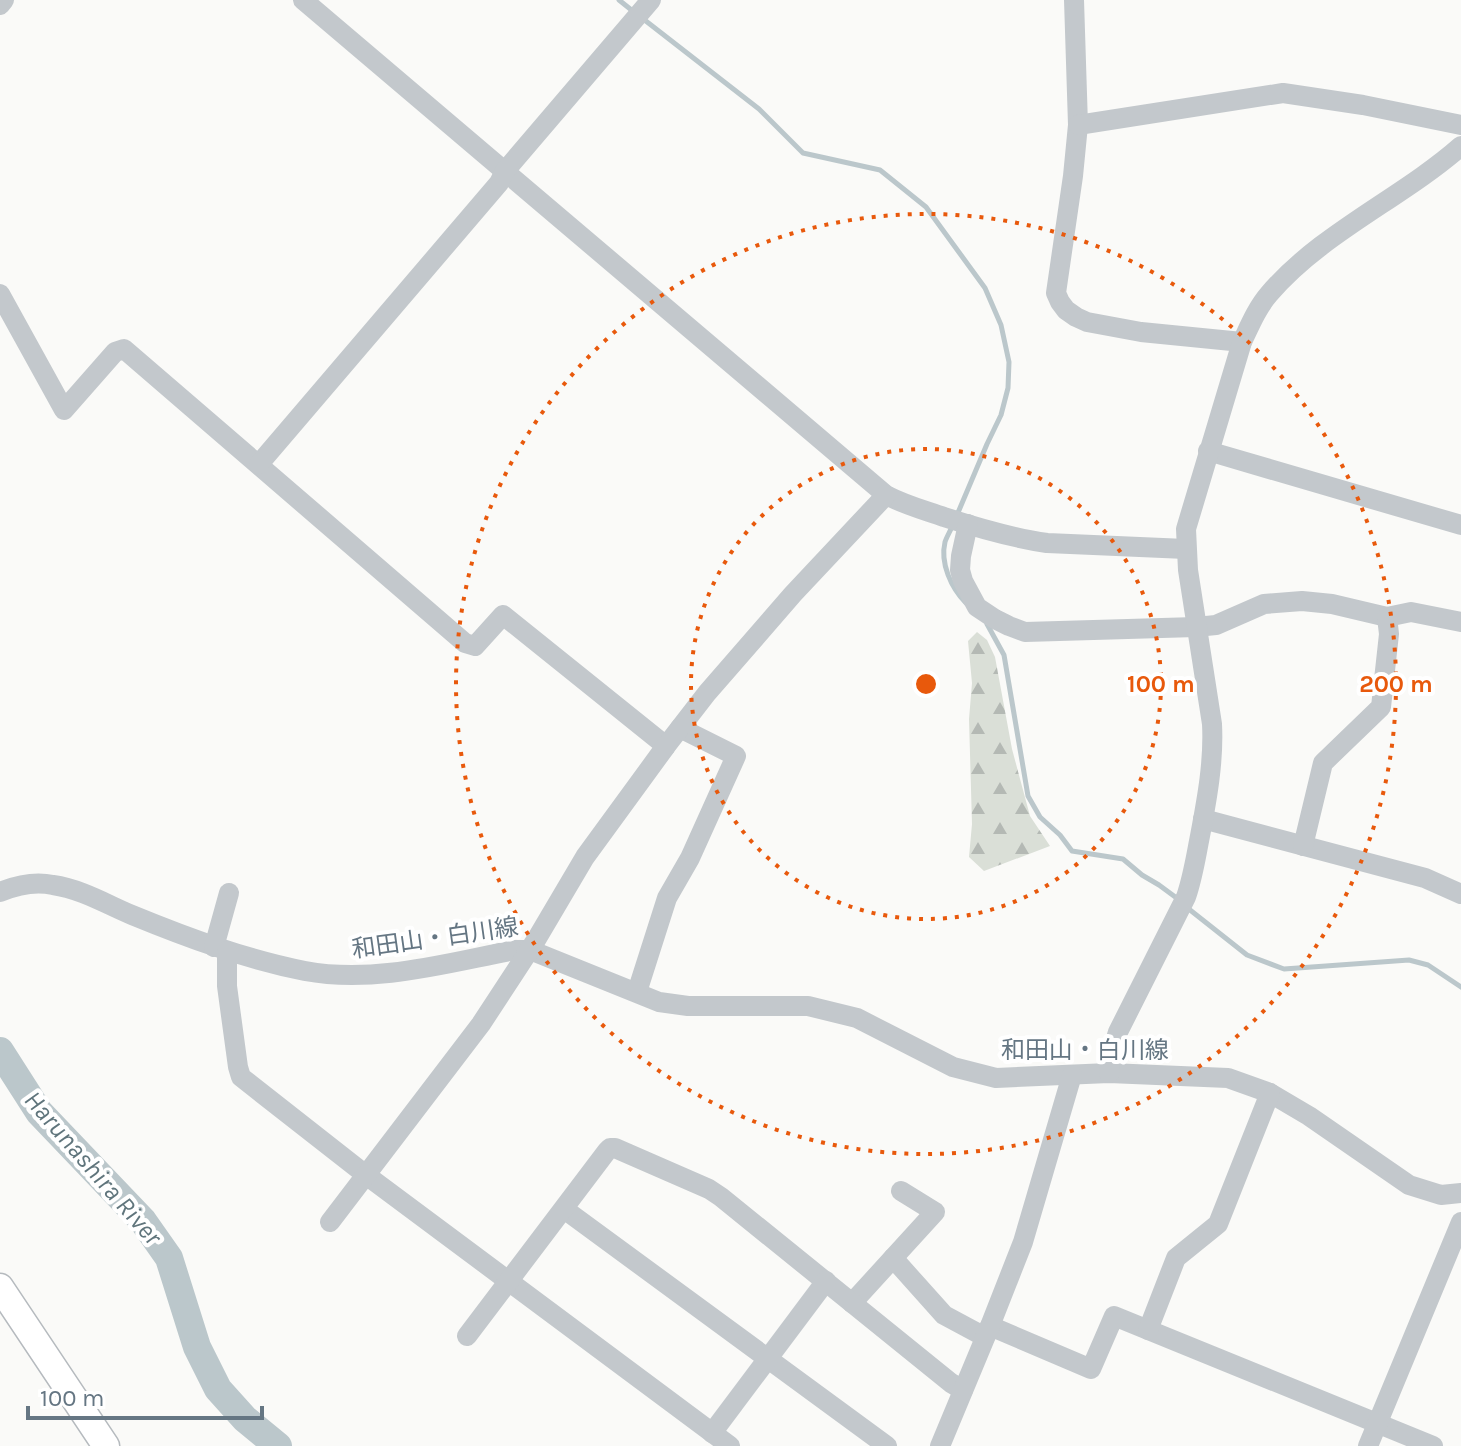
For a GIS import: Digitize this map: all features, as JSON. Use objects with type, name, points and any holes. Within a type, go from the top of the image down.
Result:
[{"type":"main road","points":[[0,1287],[106,1446]]},
{"type":"street","points":[[0,5],[4,0]]},
{"type":"street","points":[[303,0],[886,495],[901,503],[1024,540],[1186,549]]},
{"type":"street","points":[[1074,0],[1078,125],[1056,293],[1060,302],[1076,317],[1087,322],[1141,332],[1242,342]]},
{"type":"street","points":[[259,464],[643,9]]},
{"type":"street","points":[[1078,125],[1283,93],[1461,125]]},
{"type":"street","points":[[1109,1073],[1118,1032],[1186,897],[1203,819],[1213,748],[1212,724],[1196,627],[1186,529],[1242,342],[1268,295],[1305,258],[1461,146]]},
{"type":"street","points":[[0,294],[64,410],[115,352],[124,349],[465,643],[475,646],[503,615],[666,746]]},
{"type":"street","points":[[1208,451],[1461,525]]},
{"type":"street","points":[[330,1222],[481,1024],[530,950],[585,857],[666,746],[707,693],[793,594],[886,495]]},
{"type":"street","points":[[961,522],[960,570],[977,607],[1025,632],[1216,625],[1264,604],[1282,601],[1332,604],[1387,617],[1411,612],[1461,622]]},
{"type":"street","points":[[1303,846],[1323,763],[1381,707],[1389,634],[1387,617]]},
{"type":"street","points":[[637,992],[667,898],[690,858],[736,756],[680,728]]},
{"type":"street","points":[[1203,819],[1425,878],[1461,894]]},
{"type":"street","name":"和田山・白川線","points":[[0,892],[29,884],[57,885],[220,949],[306,971],[348,977],[402,972],[515,950],[530,950],[659,1002],[688,1006],[808,1006],[857,1018],[953,1067],[996,1078],[1109,1073],[1228,1078],[1270,1093],[1309,1116],[1409,1185],[1441,1195],[1461,1193]]},
{"type":"street","points":[[229,893],[220,949],[241,1077],[509,1283],[730,1446]]},
{"type":"street","points":[[940,1446],[1023,1242],[1072,1075]]},
{"type":"street","points":[[1148,1330],[1176,1258],[1218,1224],[1270,1093]]},
{"type":"street","points":[[467,1336],[607,1151],[615,1148],[709,1189],[963,1390]]},
{"type":"street","points":[[852,1303],[935,1212],[901,1191]]},
{"type":"street","points":[[564,1209],[887,1446]]},
{"type":"street","points":[[1368,1446],[1461,1222]]},
{"type":"street","points":[[893,1258],[944,1315],[1091,1369],[1114,1316],[1433,1446]]},
{"type":"street","points":[[712,1433],[826,1281]]},
{"type":"green space","points":[[977,632],[987,640],[995,657],[1012,749],[1030,816],[1050,846],[984,871],[969,857],[972,824],[969,719],[972,683],[968,641]]},
{"type":"waterway","points":[[619,0],[634,12]]},
{"type":"waterway","points":[[642,18],[759,109],[803,153],[880,170],[926,207],[985,288],[1001,325],[1009,362],[1008,388],[1001,415],[957,515]]},
{"type":"waterway","points":[[953,524],[945,542],[945,567],[951,583],[966,603]]},
{"type":"waterway","points":[[987,624],[1004,655],[1028,796],[1040,817],[1072,851],[1123,859],[1178,899]]},
{"type":"waterway","points":[[1185,906],[1247,955],[1284,969],[1409,960],[1428,965],[1461,987]]},
{"type":"waterway","name":"Harunashira River","points":[[0,1051],[39,1112],[143,1221],[169,1258],[197,1347],[218,1389],[245,1419],[278,1446]]}]
